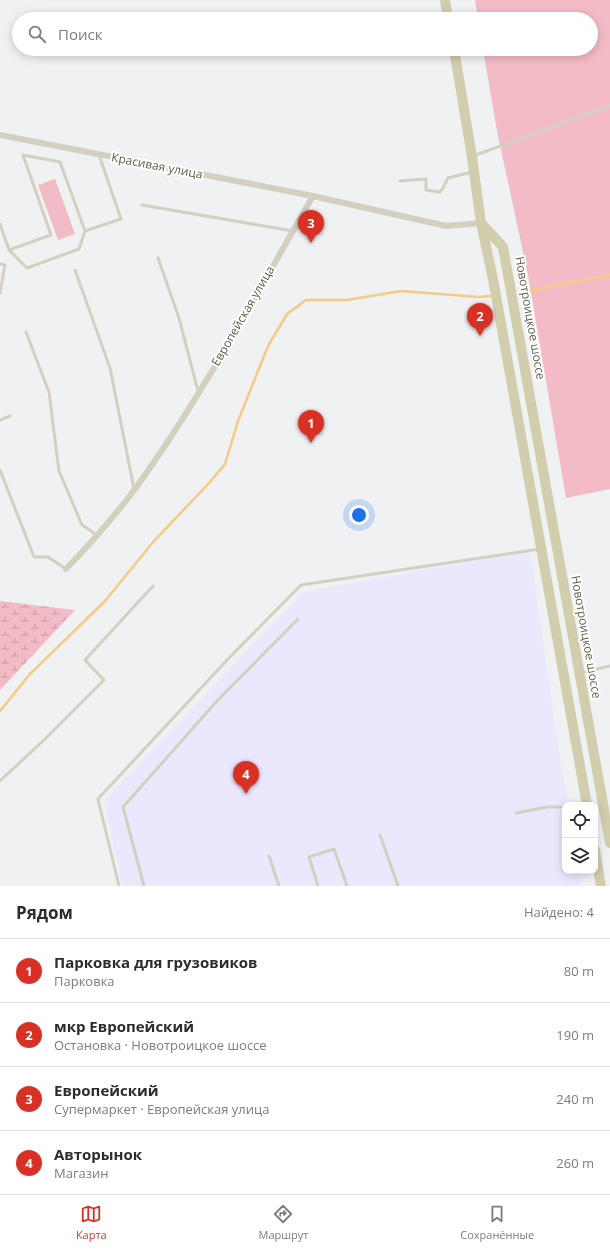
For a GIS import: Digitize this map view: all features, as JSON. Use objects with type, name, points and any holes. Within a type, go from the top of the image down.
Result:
[{"type":"main road","points":[[445,0],[447,12]]},
{"type":"main road","points":[[455,56],[481,223],[586,802]]},
{"type":"main road","name":"Новотроицкое шоссе","points":[[481,223],[503,247],[610,843]]},
{"type":"main road","points":[[598,868],[601,886]]},
{"type":"street","name":"Красивая улица","points":[[0,135],[313,196]]},
{"type":"street","points":[[313,196],[446,226],[481,223]]},
{"type":"street","name":"Европейская улица","points":[[66,570],[134,490],[199,393],[313,196]]},
{"type":"lane","points":[[472,157],[610,106]]},
{"type":"lane","points":[[0,224],[9,250],[27,268],[79,249],[84,232],[60,162],[23,155],[51,235],[9,250]]},
{"type":"lane","points":[[84,232],[122,219],[99,155]]},
{"type":"lane","points":[[400,181],[426,179],[426,190],[440,192],[448,178],[474,172]]},
{"type":"lane","points":[[142,204],[293,231]]},
{"type":"lane","points":[[158,258],[179,318],[199,393]]},
{"type":"lane","points":[[0,264],[4,265],[0,293]]},
{"type":"lane","points":[[75,270],[110,368],[134,490]]},
{"type":"lane","points":[[26,332],[49,392],[59,471],[82,525],[97,535]]},
{"type":"lane","points":[[0,420],[10,416]]},
{"type":"lane","points":[[0,470],[34,557],[48,557],[66,570]]},
{"type":"lane","points":[[119,886],[98,799],[227,660],[301,585],[541,549]]},
{"type":"lane","points":[[0,781],[45,739],[104,680],[85,660],[153,586]]},
{"type":"lane","points":[[144,886],[123,807],[217,701],[298,619]]},
{"type":"lane","points":[[579,673],[610,666]]},
{"type":"lane","points":[[516,814],[547,807],[562,807]]},
{"type":"lane","points":[[380,835],[398,886]]},
{"type":"lane","points":[[318,886],[309,857],[334,849],[347,886]]},
{"type":"lane","points":[[269,856],[279,886]]},
{"type":"shaded area","points":[[530,550],[567,802],[562,802],[562,874],[579,874],[581,886],[122,886],[104,801],[303,592]]},
{"type":"green space","points":[[475,0],[610,0],[610,489],[566,498],[528,275],[497,131],[484,56],[598,56],[598,12],[477,12]]},
{"type":"green space","points":[[55,179],[75,234],[58,240],[38,185]]},
{"type":"green space","points":[[0,601],[75,610],[0,690]]},
{"type":"waterway","points":[[526,291],[610,275]]},
{"type":"waterway","points":[[0,711],[30,674],[105,601],[154,541],[225,464],[238,421],[268,346],[287,314],[306,300],[347,300],[401,291],[479,297],[490,296]]},
{"type":"place","name":"Европейский","points":[[311,243]]},
{"type":"place","name":"мкр Европейский","points":[[480,336]]},
{"type":"place","name":"Парковка для грузовиков","points":[[311,443]]},
{"type":"place","name":"Авторынок","points":[[246,794]]}]
